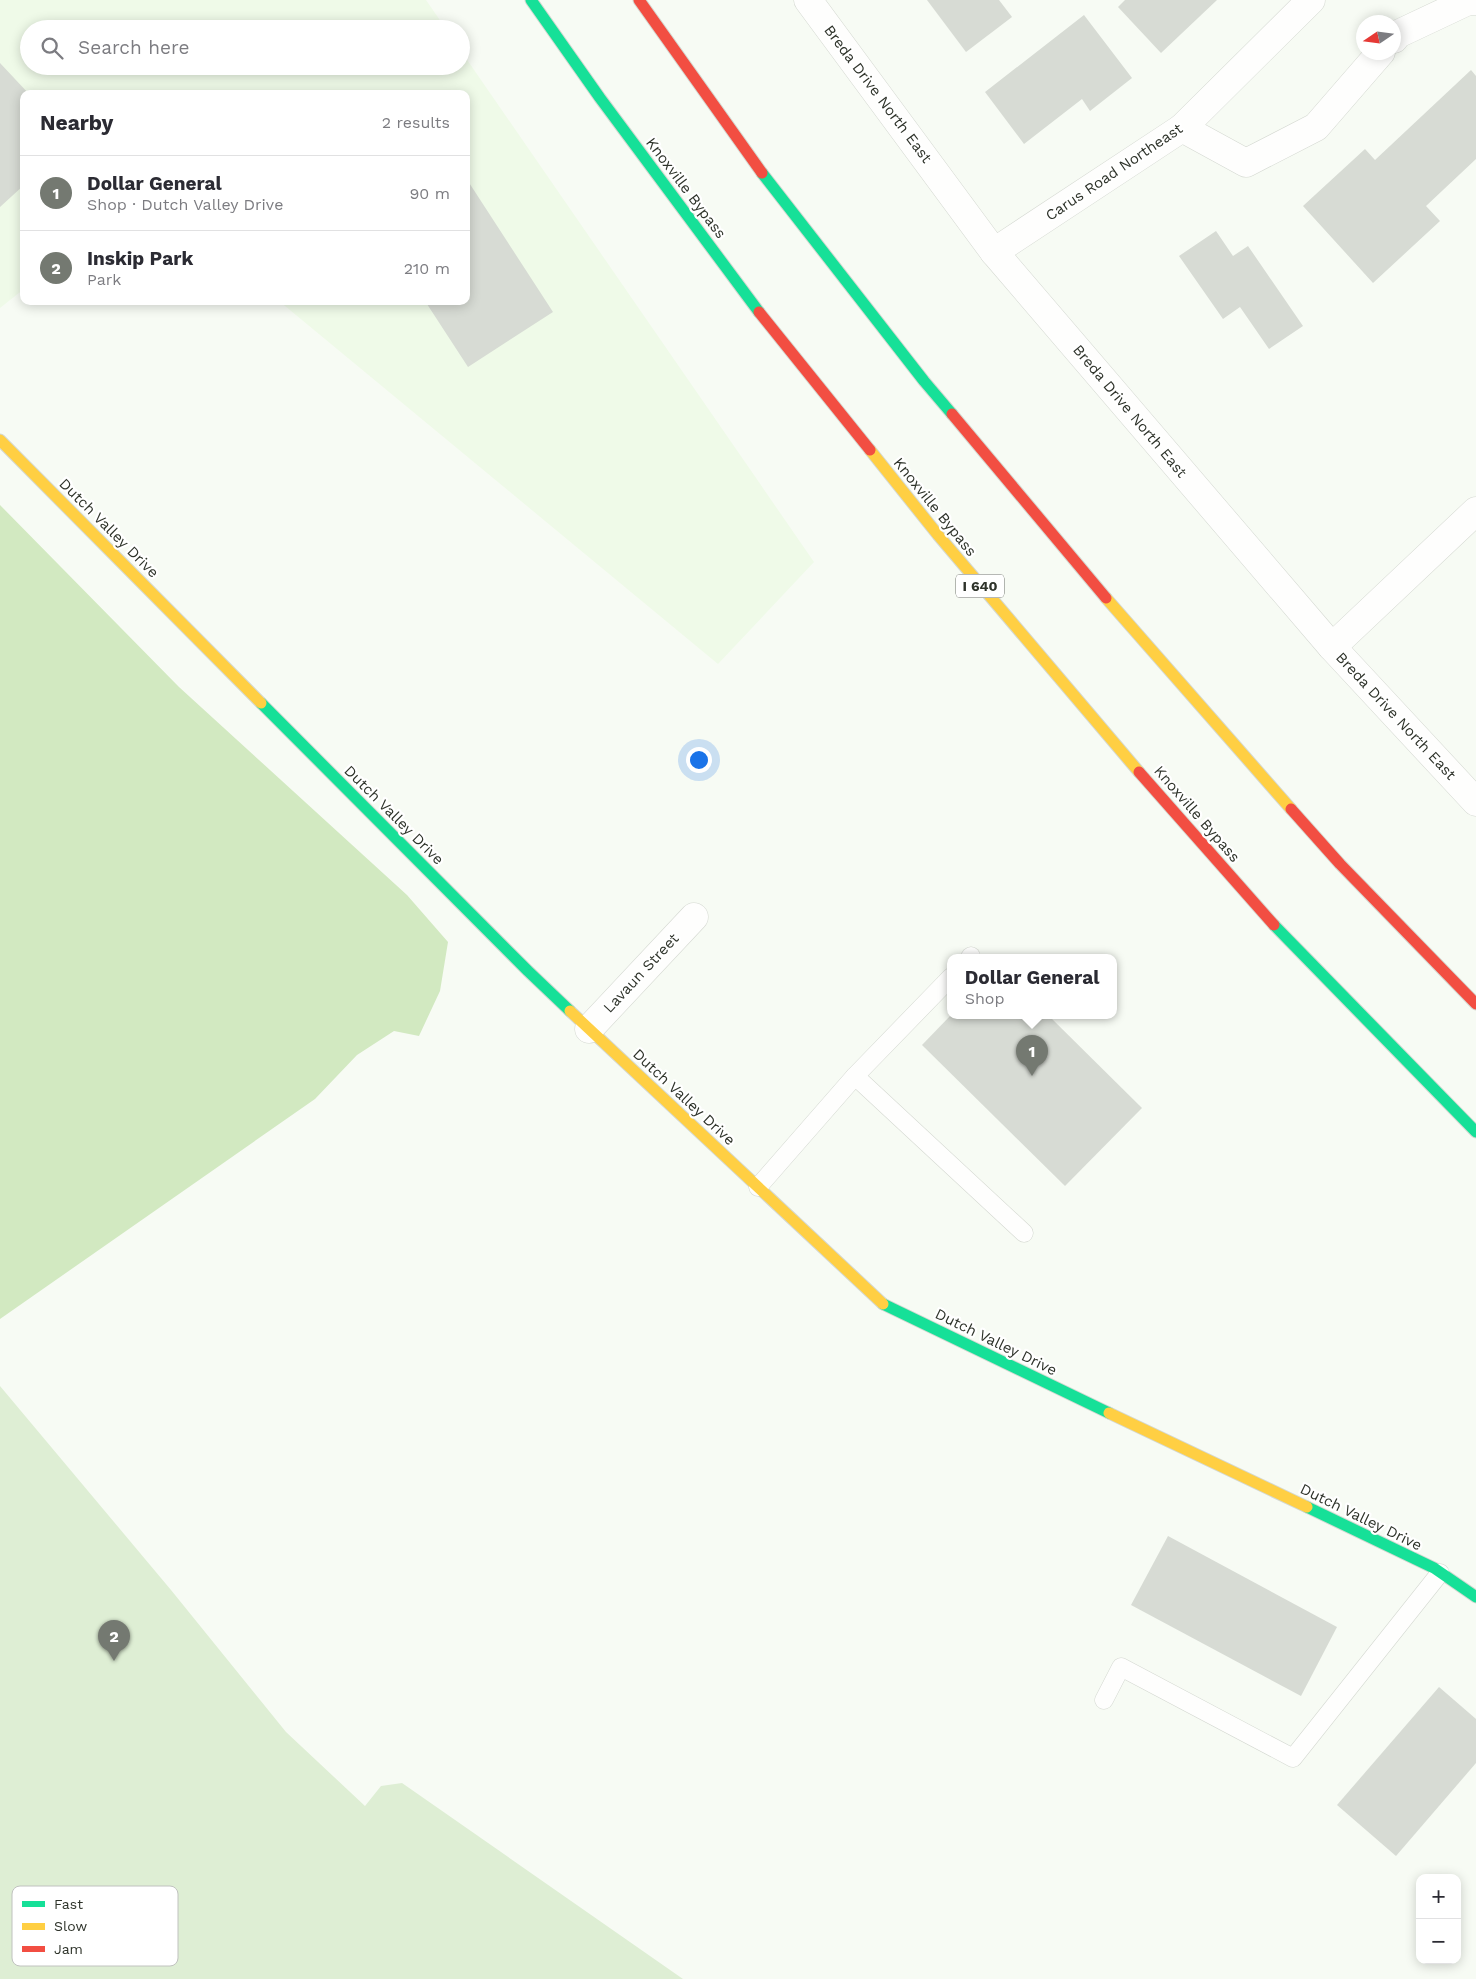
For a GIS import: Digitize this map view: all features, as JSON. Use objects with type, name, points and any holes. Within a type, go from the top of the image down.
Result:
[{"type":"main road","name":"Knoxville Bypass","points":[[531,0],[600,98],[762,316],[938,535],[1072,694],[1258,907],[1476,1132]]},
{"type":"main road","points":[[639,0],[776,192],[924,381],[1135,633],[1340,864],[1476,1004]]},
{"type":"main road","name":"Dutch Valley Drive","points":[[0,440],[506,950],[884,1305],[1440,1572],[1476,1597]]},
{"type":"street","name":"Breda Drive North East","points":[[808,0],[994,252],[1332,648],[1476,802]]},
{"type":"street","name":"Carus Road Northeast","points":[[994,252],[1182,128],[1311,0]]},
{"type":"street","points":[[1401,33],[1468,1],[1476,1]]},
{"type":"street","points":[[1182,128],[1246,162],[1316,127],[1374,60]]},
{"type":"street","points":[[1332,648],[1476,510]]},
{"type":"street","name":"Lavaun Street","points":[[588,1029],[694,917]]},
{"type":"lane","points":[[758,1187],[855,1076],[947,981]]},
{"type":"lane","points":[[855,1076],[1024,1233]]},
{"type":"lane","points":[[1104,1700],[1121,1667],[1293,1758],[1440,1572]]},
{"type":"shaded area","points":[[0,0],[426,0],[440,20],[20,20],[20,75],[470,75],[470,64],[814,562],[718,664],[284,305],[470,305],[470,90],[20,90],[20,292],[0,308]]},
{"type":"shaded area","points":[[0,1386],[171,1590],[286,1732],[365,1806],[381,1786],[402,1783],[683,1979],[0,1979]]},
{"type":"green space","points":[[0,505],[179,687],[407,895],[448,942],[440,991],[419,1036],[394,1031],[357,1055],[315,1099],[0,1319]]},
{"type":"building","points":[[927,0],[999,0],[1012,17],[966,52]]},
{"type":"building","points":[[1125,0],[1217,0],[1161,53],[1118,7]]},
{"type":"building","points":[[1084,15],[1132,78],[1090,111],[1082,99],[1024,144],[985,92]]},
{"type":"building","points":[[0,63],[25,90],[20,90],[20,189],[0,207]]},
{"type":"building","points":[[1471,70],[1476,76],[1476,159],[1426,206],[1440,221],[1373,283],[1303,206],[1365,149],[1375,160]]},
{"type":"building","points":[[470,184],[553,312],[468,367],[428,305],[470,305]]},
{"type":"building","points":[[1216,231],[1233,256],[1248,246],[1303,326],[1269,349],[1240,307],[1223,319],[1179,256]]},
{"type":"building","points":[[947,1019],[1052,1019],[1142,1108],[1065,1186],[922,1045]]},
{"type":"building","points":[[1168,1536],[1337,1627],[1301,1696],[1131,1605]]},
{"type":"building","points":[[1439,1687],[1476,1719],[1476,1763],[1396,1856],[1337,1805]]},
{"type":"traffic: fast","points":[[531,0],[600,98],[759,312]]},
{"type":"traffic: fast","points":[[762,173],[924,381],[952,414]]},
{"type":"traffic: fast","points":[[261,703],[570,1011]]},
{"type":"traffic: fast","points":[[1274,925],[1476,1132]]},
{"type":"traffic: fast","points":[[883,1304],[1109,1413]]},
{"type":"traffic: fast","points":[[1307,1507],[1434,1568],[1476,1597]]},
{"type":"traffic: slow","points":[[0,440],[261,703]]},
{"type":"traffic: slow","points":[[870,450],[938,535],[1139,772]]},
{"type":"traffic: slow","points":[[1106,598],[1291,809]]},
{"type":"traffic: slow","points":[[570,1011],[883,1304]]},
{"type":"traffic: slow","points":[[1109,1413],[1307,1507]]},
{"type":"traffic: jam","points":[[639,0],[762,173]]},
{"type":"traffic: jam","points":[[759,312],[870,450]]},
{"type":"traffic: jam","points":[[952,414],[1106,598]]},
{"type":"traffic: jam","points":[[1139,772],[1274,925]]},
{"type":"traffic: jam","points":[[1291,809],[1340,864],[1476,1004]]},
{"type":"place","name":"Dollar General","points":[[1032,1076]]},
{"type":"place","name":"Inskip Park","points":[[114,1661]]}]
